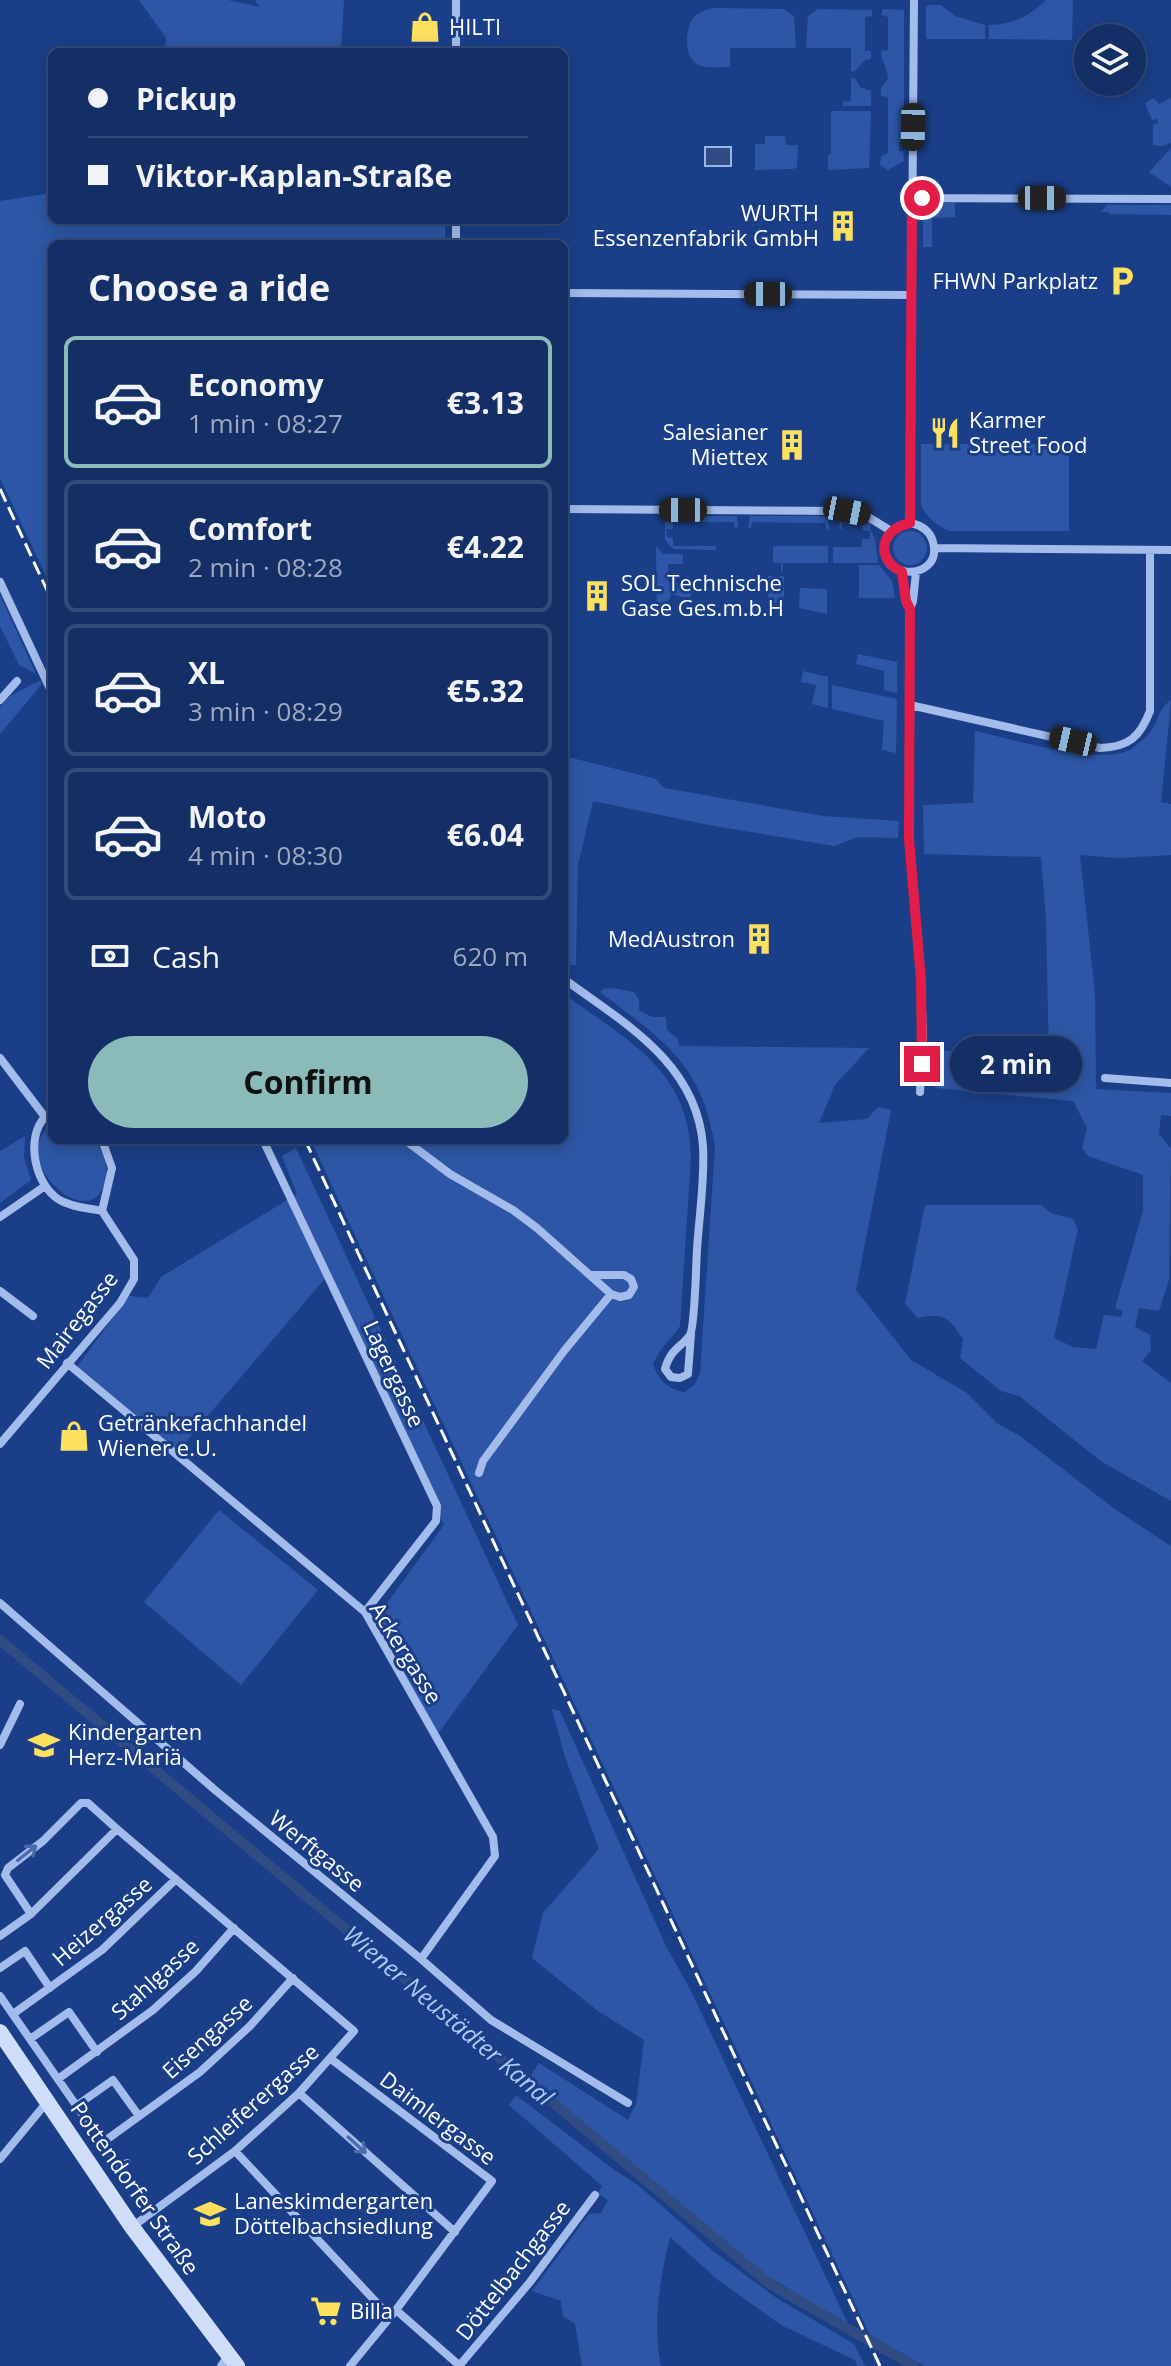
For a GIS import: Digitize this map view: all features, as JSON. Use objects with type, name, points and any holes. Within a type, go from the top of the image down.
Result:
[{"type":"main road","name":"Pottendorfer Straße","points":[[0,2032],[229,2363]]},
{"type":"street","points":[[456,0],[456,48]]},
{"type":"street","points":[[910,523],[914,0]]},
{"type":"street","points":[[912,198],[1171,199]]},
{"type":"street","points":[[568,293],[912,295]]},
{"type":"street","points":[[568,509],[847,511],[865,515],[891,531]]},
{"type":"street","points":[[910,523],[926,530],[934,548],[929,563],[909,572],[888,560],[884,551],[891,531],[899,525],[910,523]]},
{"type":"street","points":[[934,548],[1171,550]]},
{"type":"street","points":[[910,705],[1100,748],[1115,747],[1130,741],[1143,729],[1150,711],[1150,550]]},
{"type":"street","points":[[909,572],[906,601],[910,609]]},
{"type":"street","points":[[909,572],[913,601],[910,609],[909,822],[921,980],[923,1036],[920,1092]]},
{"type":"street","points":[[0,582],[48,684]]},
{"type":"street","points":[[0,700],[17,681]]},
{"type":"street","points":[[568,982],[660,1052],[690,1095],[699,1120],[703,1148],[691,1334],[688,1374],[680,1378],[671,1377],[665,1369],[668,1359],[691,1334]]},
{"type":"street","points":[[0,1058],[48,1117],[40,1122],[34,1153],[38,1172],[53,1196],[63,1202],[102,1211],[112,1168],[104,1144]]},
{"type":"street","points":[[1105,1078],[1171,1083]]},
{"type":"street","name":"Lagergasse","points":[[265,1144],[437,1506],[436,1521],[365,1612]]},
{"type":"street","points":[[410,1144],[450,1174],[513,1210],[611,1294],[620,1297],[629,1295],[634,1287],[631,1279],[624,1275],[592,1275]]},
{"type":"street","points":[[0,1217],[45,1186]]},
{"type":"street","name":"Mairegasse","points":[[0,1444],[120,1303],[134,1279],[134,1260],[102,1211]]},
{"type":"street","points":[[0,1291],[33,1316]]},
{"type":"street","points":[[479,1473],[483,1461],[564,1351],[611,1294]]},
{"type":"street","name":"Ackergasse","points":[[67,1363],[365,1612],[493,1837],[495,1856],[421,1959]]},
{"type":"street","name":"Werftgasse","points":[[0,1603],[215,1790],[491,2020],[628,2103]]},
{"type":"street","points":[[0,1745],[20,1704]]},
{"type":"street","points":[[31,1914],[5,1875],[8,1868],[43,1841],[81,1803],[88,1803],[293,1978]]},
{"type":"street","points":[[0,1936],[31,1914],[117,1829]]},
{"type":"street","name":"Heizergasse","points":[[13,2014],[102,1950],[176,1879]]},
{"type":"street","name":"Stahlgasse","points":[[58,2079],[153,2010],[196,1971],[234,1928]]},
{"type":"street","name":"Heizergasse","points":[[0,1968],[25,1951],[50,1988]]},
{"type":"street","name":"Schleiferergasse","points":[[132,2227],[235,2151],[299,2093],[354,2031],[293,1978]]},
{"type":"street","name":"Eisengasse","points":[[102,2143],[200,2072],[250,2026],[293,1978]]},
{"type":"street","name":"Pottendorfer Straße","points":[[0,1996],[119,2167],[127,2163]]},
{"type":"street","points":[[30,2039],[69,2012],[97,2052]]},
{"type":"street","name":"Daimlergasse","points":[[331,2059],[492,2181],[350,2366]]},
{"type":"street","points":[[76,2106],[113,2080],[139,2116]]},
{"type":"street","points":[[299,2093],[455,2232]]},
{"type":"street","points":[[0,2159],[47,2101]]},
{"type":"street","points":[[235,2151],[393,2313],[460,2366]]},
{"type":"street","name":"Döttelbachgasse","points":[[460,2366],[530,2282],[595,2195]]},
{"type":"shaded area","points":[[139,0],[228,0],[260,7],[255,0],[344,0],[341,48],[165,48],[166,38]]},
{"type":"shaded area","points":[[1046,0],[1073,0],[1072,40],[989,39],[989,25],[1020,18]]},
{"type":"shaded area","points":[[941,5],[955,16],[985,25],[985,39],[926,39],[926,7]]},
{"type":"shaded area","points":[[713,8],[784,9],[794,16],[796,48],[730,48],[730,67],[700,66],[689,55],[689,27],[697,14]]},
{"type":"shaded area","points":[[818,9],[872,10],[872,16],[865,17],[865,51],[871,51],[871,59],[865,60],[851,72],[851,48],[806,48],[808,16]]},
{"type":"shaded area","points":[[883,9],[904,10],[904,142],[899,142],[899,151],[903,151],[904,161],[888,170],[880,165],[881,157],[888,153],[888,97],[881,96],[881,88],[888,79],[881,51],[888,50],[888,17],[881,15]]},
{"type":"shaded area","points":[[851,78],[855,78],[860,87],[871,91],[871,106],[843,106],[843,102],[851,101]]},
{"type":"shaded area","points":[[1154,98],[1159,104],[1171,98],[1171,143],[1162,146],[1153,145],[1153,125],[1158,123],[1157,119],[1152,120],[1145,103]]},
{"type":"shaded area","points":[[831,111],[871,111],[869,168],[828,170]]},
{"type":"shaded area","points":[[765,136],[785,136],[786,145],[798,145],[797,167],[755,170],[755,144],[765,144]]},
{"type":"shaded area","points":[[705,147],[731,147],[731,166],[705,166]]},
{"type":"shaded area","points":[[1171,148],[1171,187],[1149,172]]},
{"type":"shaded area","points":[[48,194],[48,224],[445,224],[445,240],[48,240],[48,580],[0,478],[0,201]]},
{"type":"shaded area","points":[[933,203],[955,203],[955,217],[932,218],[932,247],[923,247],[923,219]]},
{"type":"shaded area","points":[[1107,205],[1171,205],[1171,215],[1101,212]]},
{"type":"shaded area","points":[[921,444],[1069,444],[1069,531],[950,531],[941,527],[929,518],[921,505]]},
{"type":"shaded area","points":[[665,516],[737,516],[738,526],[735,529],[734,522],[673,522],[673,529],[666,529],[667,537],[673,538],[673,546],[716,546],[716,550],[673,549],[665,540]]},
{"type":"shaded area","points":[[750,516],[827,516],[829,528],[826,530],[826,523],[752,522],[751,529],[748,527]]},
{"type":"shaded area","points":[[841,516],[871,523],[878,563],[833,563],[833,547],[862,547],[862,539],[870,539],[870,531],[862,530],[862,523],[842,523],[841,530]]},
{"type":"shaded area","points":[[910,531],[922,536],[927,548],[922,560],[910,565],[898,560],[893,548],[898,536]]},
{"type":"shaded area","points":[[656,546],[663,554],[683,554],[683,564],[668,564],[668,582],[694,583],[690,599],[671,594],[657,620]]},
{"type":"shaded area","points":[[773,546],[828,546],[828,563],[783,563],[781,571],[781,563],[773,563]]},
{"type":"shaded area","points":[[859,565],[879,565],[892,581],[895,598],[859,598]]},
{"type":"shaded area","points":[[768,576],[774,576],[774,582],[779,582],[779,576],[784,576],[784,610],[768,606]]},
{"type":"shaded area","points":[[800,588],[827,589],[827,614],[799,608]]},
{"type":"shaded area","points":[[0,595],[36,674],[19,665],[0,626]]},
{"type":"shaded area","points":[[858,654],[897,662],[897,693],[884,690],[884,671],[856,664]]},
{"type":"shaded area","points":[[803,671],[828,677],[828,708],[812,704],[816,685],[801,682]]},
{"type":"shaded area","points":[[40,680],[42,684],[0,734],[0,707],[10,696]]},
{"type":"shaded area","points":[[832,685],[897,699],[896,753],[882,750],[884,721],[832,709]]},
{"type":"shaded area","points":[[1171,700],[1161,802],[1171,804],[1171,855],[1119,858],[1080,855],[1095,994],[1096,1089],[1171,1093],[1171,1116],[1161,1115],[1159,1134],[1171,1149],[1169,1280],[1159,1311],[1139,1308],[1135,1327],[1150,1335],[1151,1350],[1142,1361],[1171,1383],[1171,1501],[1102,1462],[1019,1396],[1001,1391],[960,1358],[963,1339],[949,1321],[934,1316],[918,1318],[905,1304],[925,1205],[1041,1205],[1051,1213],[1073,1219],[1078,1229],[1054,1338],[1073,1347],[1096,1349],[1104,1315],[1121,1317],[1123,1311],[1115,1308],[1143,1211],[1143,1175],[1088,1156],[1082,1147],[1087,1128],[1073,1101],[935,1088],[936,1050],[1049,1059],[1046,919],[1041,857],[924,854],[923,805],[973,803],[975,731],[1056,750],[1102,755],[1120,753],[1133,748],[1147,735],[1163,707]]},
{"type":"shaded area","points":[[568,757],[656,779],[664,788],[823,816],[899,821],[898,838],[858,837],[834,846],[593,801],[578,865],[576,965],[568,965]]},
{"type":"shaded area","points":[[603,989],[634,992],[639,1000],[639,1010],[652,1017],[666,1017],[667,1030],[678,1039],[679,1046],[869,1048],[835,1085],[819,1123],[867,1119],[878,1107],[891,1110],[856,1290],[911,1360],[967,1393],[998,1424],[1020,1436],[1116,1510],[1171,1546],[1171,2366],[924,2366],[870,2335],[312,1144],[568,1144],[568,997],[651,1060],[680,1101],[688,1127],[691,1158],[680,1326],[661,1349],[653,1365],[665,1383],[685,1392],[695,1384],[700,1373],[715,1147],[709,1118],[690,1074],[661,1040],[600,992]]},
{"type":"shaded area","points":[[48,1130],[48,1144],[96,1144],[106,1170],[105,1181],[97,1196],[84,1201],[70,1197],[56,1187],[44,1173],[38,1156],[40,1140]]},
{"type":"shaded area","points":[[25,1136],[24,1158],[31,1180],[0,1203],[0,1151]]},
{"type":"shaded area","points":[[296,1148],[518,1625],[437,1735],[371,1625],[444,1525],[327,1276],[177,1452],[74,1371],[129,1296],[148,1298],[161,1277],[297,1194],[282,1156]]},
{"type":"shaded area","points":[[219,1510],[318,1590],[241,1685],[144,1602]]},
{"type":"shaded area","points":[[552,1709],[560,1711],[666,1946],[690,1989],[849,2326],[769,2277],[526,2082],[539,2063],[628,2120],[636,2104],[644,2040],[598,2011],[532,1958],[543,1913],[599,1849],[565,1757]]},
{"type":"shaded area","points":[[516,2095],[639,2186],[713,2251],[775,2297],[854,2344],[865,2366],[857,2366],[855,2360],[781,2325],[718,2280],[670,2237],[658,2302],[657,2334],[661,2366],[582,2366],[575,2324],[563,2316],[561,2301],[532,2291],[589,2214],[601,2213],[608,2201],[598,2193],[602,2186],[509,2105]]},
{"type":"waterway","name":"Wiener Neustädter Kanal","points":[[0,1640],[771,2285],[914,2366]]},
{"type":"railway","points":[[0,489],[48,592]]},
{"type":"railway","points":[[307,1144],[880,2366]]},
{"type":"place","name":"HILTI","points":[[425,27]]},
{"type":"place","name":"WURTH Essenzenfabrik GmbH","points":[[843,226]]},
{"type":"place","name":"FHWN Parkplatz","points":[[1122,281]]},
{"type":"place","name":"Karmer Street Food","points":[[945,433]]},
{"type":"place","name":"Salesianer Miettex","points":[[792,445]]},
{"type":"place","name":"SOL Technische Gase Ges.m.b.H","points":[[597,596]]},
{"type":"place","name":"MedAustron","points":[[759,939]]},
{"type":"place","name":"Getränkefachhandel Wiener e.U.","points":[[74,1436]]},
{"type":"place","name":"Kindergarten Herz-Mariä","points":[[44,1745]]},
{"type":"place","name":"Laneskimdergarten Döttelbachsiedlung","points":[[210,2214]]},
{"type":"place","name":"Billa","points":[[326,2311]]},
{"type":"route","points":[[922,198],[912,198],[910,523],[899,525],[891,531],[884,551],[894,568],[902,572],[910,609],[909,839],[921,980],[922,1064]]}]
